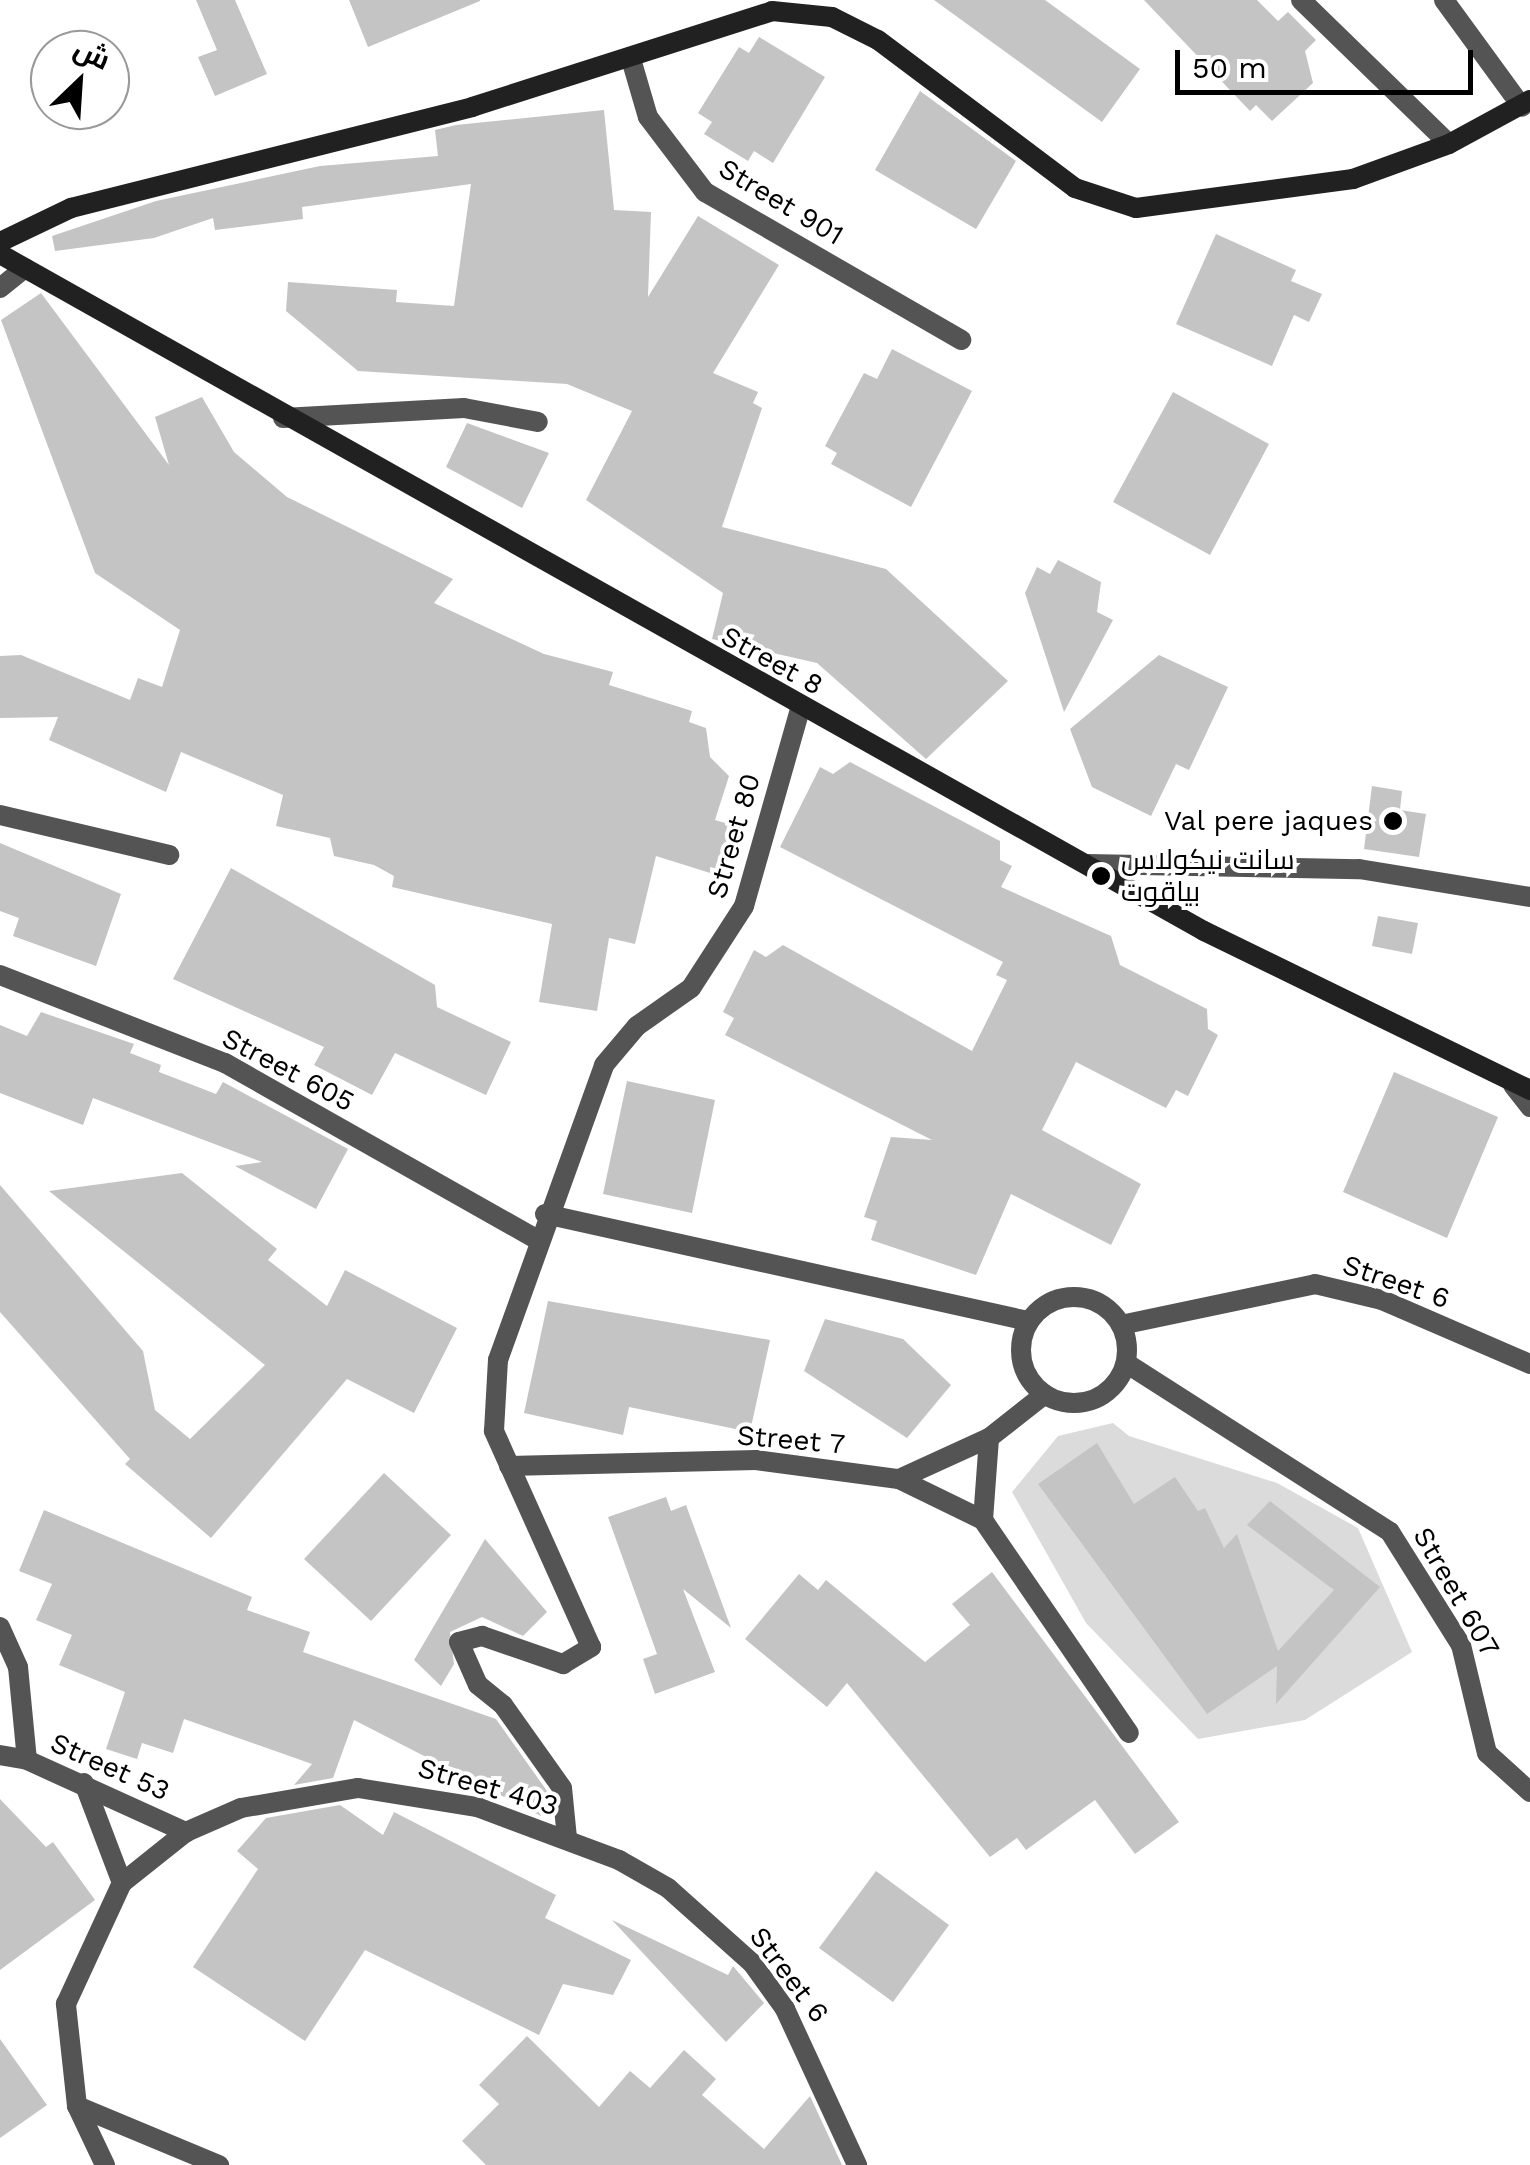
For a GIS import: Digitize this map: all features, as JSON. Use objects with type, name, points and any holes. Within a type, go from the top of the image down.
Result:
[{"type":"street","points":[[1301,0],[1450,144]]},
{"type":"street","points":[[0,242],[71,208],[631,59],[772,10],[832,17],[946,88],[1075,188],[1136,208],[1334,182],[1450,144],[1526,103],[1444,0]]},
{"type":"street","name":"Street 901","points":[[631,59],[648,117],[705,192],[961,340]]},
{"type":"street","name":"Street 8","points":[[0,254],[800,710],[1087,864],[1521,1087]]},
{"type":"street","points":[[0,288],[25,268]]},
{"type":"street","points":[[283,418],[464,408],[538,422]]},
{"type":"street","name":"Street 80","points":[[567,1838],[562,1788],[504,1705],[478,1685],[459,1642],[482,1636],[563,1664],[590,1647],[494,1431],[498,1360],[545,1214],[604,1065],[637,1026],[691,988],[744,906],[800,710]]},
{"type":"street","points":[[0,816],[168,855]]},
{"type":"street","points":[[1087,864],[1359,869],[1530,897]]},
{"type":"street","name":"Street 605","points":[[0,974],[225,1063],[538,1240]]},
{"type":"street","points":[[1521,1087],[1530,1107]]},
{"type":"street","points":[[545,1214],[1028,1321],[1076,1296],[1102,1304],[1121,1325],[1126,1363],[1094,1399],[1044,1394],[989,1438],[898,1479]]},
{"type":"street","name":"Street 6","points":[[1121,1325],[1316,1284],[1382,1300],[1530,1364]]},
{"type":"street","points":[[1028,1321],[1023,1361],[1044,1394]]},
{"type":"street","name":"Street 607","points":[[1126,1363],[1390,1532],[1461,1645],[1487,1753],[1530,1792]]},
{"type":"street","points":[[982,1520],[989,1438]]},
{"type":"street","name":"Street 7","points":[[509,1466],[756,1460],[898,1479]]},
{"type":"street","points":[[898,1479],[982,1520],[1130,1733]]},
{"type":"street","name":"Street 53","points":[[0,1627],[18,1668],[27,1760],[186,1832]]},
{"type":"street","points":[[0,1755],[27,1760]]},
{"type":"street","points":[[84,1783],[122,1883]]},
{"type":"street","name":"Street 403","points":[[104,2165],[76,2106],[66,2004],[122,1883],[186,1832],[280,1798],[358,1788],[418,1792],[567,1838]]},
{"type":"street","name":"Street 6","points":[[567,1838],[668,1888],[752,1963],[814,2058],[857,2165]]},
{"type":"street","points":[[76,2106],[219,2165]]},
{"type":"shaded area","points":[[1113,1423],[1129,1436],[1277,1483],[1358,1528],[1412,1652],[1305,1720],[1198,1739],[1086,1623],[1012,1492],[1058,1436]]},
{"type":"building","points":[[196,0],[235,0],[267,74],[215,96],[198,57],[217,50]]},
{"type":"building","points":[[349,0],[480,0],[480,1],[368,47]]},
{"type":"building","points":[[934,0],[1045,0],[1140,69],[1102,122]]},
{"type":"building","points":[[1144,0],[1257,0],[1278,21],[1288,12],[1316,40],[1305,51],[1313,83],[1272,121],[1256,105],[1250,111]]},
{"type":"building","points":[[759,37],[825,77],[773,163],[754,151],[748,161],[704,134],[712,122],[698,113],[739,47],[749,53]]},
{"type":"building","points":[[920,91],[1016,161],[976,229],[875,170]]},
{"type":"building","points":[[604,110],[614,210],[651,212],[648,297],[698,216],[779,265],[713,373],[758,392],[753,403],[762,408],[722,527],[886,569],[1008,681],[926,759],[817,663],[712,639],[723,593],[586,500],[632,411],[567,384],[358,371],[286,311],[288,282],[397,290],[396,302],[454,306],[471,184],[302,207],[303,219],[215,230],[213,218],[154,238],[55,251],[52,236],[156,201],[320,166],[438,156],[435,130],[456,125]]},
{"type":"building","points":[[1216,234],[1296,270],[1291,281],[1322,294],[1309,322],[1294,315],[1272,366],[1176,324]]},
{"type":"building","points":[[41,293],[169,465],[155,417],[202,397],[234,452],[287,497],[453,579],[434,603],[544,654],[613,672],[609,685],[692,711],[689,722],[706,728],[710,757],[729,776],[715,820],[742,828],[726,878],[656,856],[635,944],[609,938],[597,1011],[539,1002],[552,924],[392,887],[394,876],[374,865],[334,856],[330,838],[276,826],[283,795],[181,752],[166,792],[49,740],[58,717],[0,718],[0,656],[21,655],[130,700],[138,678],[162,687],[180,630],[95,573],[1,320]]},
{"type":"building","points":[[892,349],[972,391],[911,507],[831,464],[837,453],[825,446],[864,373],[877,379]]},
{"type":"building","points":[[1173,392],[1269,444],[1210,555],[1113,502]]},
{"type":"building","points":[[467,423],[549,453],[522,508],[446,467]]},
{"type":"building","points":[[1058,560],[1101,582],[1097,612],[1113,620],[1064,712],[1025,593],[1037,567],[1050,574]]},
{"type":"building","points":[[1159,655],[1228,687],[1189,770],[1176,764],[1151,816],[1092,787],[1070,729]]},
{"type":"building","points":[[850,762],[1000,841],[1000,860],[1012,866],[1001,887],[1111,936],[1120,965],[1207,1009],[1208,1029],[1218,1035],[1188,1096],[1176,1090],[1166,1108],[1076,1062],[1042,1130],[1141,1184],[1111,1245],[1011,1194],[976,1275],[871,1240],[877,1221],[864,1217],[891,1137],[932,1140],[725,1035],[734,1018],[723,1012],[754,950],[766,957],[783,945],[972,1051],[1007,980],[996,975],[1003,962],[780,847],[820,767],[833,774]]},
{"type":"building","points":[[1372,786],[1402,791],[1400,810],[1426,814],[1419,857],[1364,849]]},
{"type":"building","points":[[0,843],[121,894],[96,966],[13,936],[19,918],[0,911]]},
{"type":"building","points":[[231,868],[435,985],[437,1007],[511,1042],[486,1095],[395,1053],[372,1095],[314,1065],[324,1047],[173,979]]},
{"type":"building","points":[[1378,916],[1418,923],[1412,954],[1372,946]]},
{"type":"building","points":[[41,1012],[134,1044],[130,1053],[161,1065],[159,1072],[216,1094],[223,1082],[348,1149],[316,1209],[235,1166],[262,1162],[93,1098],[83,1125],[0,1093],[0,1025],[27,1036]]},
{"type":"building","points":[[1394,1072],[1498,1117],[1447,1238],[1343,1192]]},
{"type":"building","points":[[627,1081],[715,1100],[692,1213],[603,1194]]},
{"type":"building","points":[[182,1173],[277,1249],[268,1260],[327,1306],[345,1270],[457,1328],[414,1413],[347,1379],[211,1538],[125,1464],[130,1459],[0,1312],[0,1185],[143,1351],[155,1410],[190,1439],[265,1365],[49,1191]]},
{"type":"building","points":[[548,1301],[770,1340],[750,1432],[629,1407],[623,1435],[524,1413]]},
{"type":"building","points":[[825,1319],[903,1339],[951,1385],[907,1438],[804,1371]]},
{"type":"building","points":[[1097,1443],[1134,1504],[1175,1477],[1198,1511],[1205,1508],[1224,1548],[1237,1534],[1278,1651],[1334,1590],[1247,1525],[1270,1501],[1380,1587],[1276,1704],[1277,1666],[1207,1714],[1038,1484]]},
{"type":"building","points":[[384,1473],[451,1535],[371,1621],[304,1559]]},
{"type":"building","points":[[666,1497],[671,1511],[686,1505],[731,1628],[683,1589],[715,1672],[655,1694],[643,1659],[657,1654],[608,1517]]},
{"type":"building","points":[[44,1510],[252,1597],[247,1610],[310,1632],[303,1652],[496,1719],[547,1791],[541,1816],[354,1720],[333,1778],[294,1785],[312,1764],[184,1719],[173,1753],[142,1743],[137,1759],[106,1749],[125,1692],[59,1665],[72,1635],[36,1620],[52,1584],[19,1571]]},
{"type":"building","points":[[485,1539],[547,1612],[523,1636],[482,1617],[450,1632],[454,1664],[441,1686],[414,1660]]},
{"type":"building","points":[[992,1572],[1179,1822],[1135,1854],[1095,1800],[1026,1850],[1017,1838],[990,1857],[847,1683],[827,1707],[745,1639],[799,1574],[818,1590],[826,1580],[925,1662],[970,1625],[952,1604]]},
{"type":"building","points":[[0,1799],[46,1847],[53,1842],[95,1900],[0,1970]]},
{"type":"building","points":[[340,1805],[383,1835],[394,1812],[556,1895],[545,1918],[631,1960],[613,1995],[563,1984],[539,2035],[365,1950],[305,2041],[193,1967],[258,1869],[237,1851],[266,1818]]},
{"type":"building","points":[[876,1871],[949,1925],[893,2002],[819,1948]]},
{"type":"building","points":[[612,1920],[728,1975],[733,1966],[764,2003],[726,2042]]},
{"type":"building","points":[[527,2036],[599,2107],[630,2071],[650,2088],[684,2050],[716,2079],[702,2095],[764,2149],[810,2096],[842,2165],[486,2165],[462,2141],[499,2104],[479,2085]]},
{"type":"building","points":[[0,2039],[47,2105],[0,2138]]},
{"type":"place","name":"Val pere jaques","points":[[1393,821]]},
{"type":"place","name":"سانت نيكولاس بياقوت","points":[[1101,876]]}]
